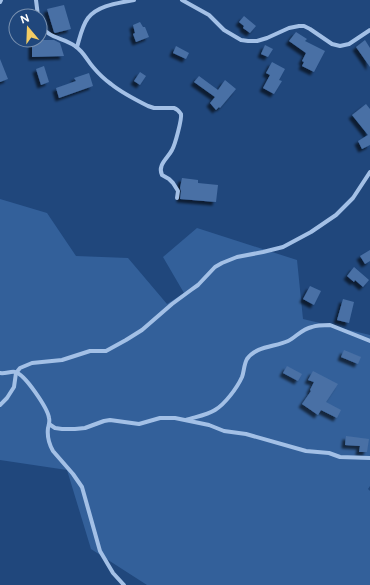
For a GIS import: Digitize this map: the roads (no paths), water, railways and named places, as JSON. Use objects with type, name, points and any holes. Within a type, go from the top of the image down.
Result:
[{"type":"street","points":[[77,47],[83,26],[92,14],[108,5],[134,0]]},
{"type":"street","points":[[182,0],[209,15],[224,30],[241,40],[258,41],[289,28],[304,26],[332,44],[340,46],[349,44],[370,30]]},
{"type":"street","points":[[48,34],[68,41],[77,47],[93,67],[111,85],[148,106],[157,108],[174,108],[180,113],[181,116],[178,132],[172,151],[160,169],[162,175],[171,180],[178,191],[177,198]]},
{"type":"street","points":[[0,405],[7,398],[14,387],[16,373],[20,368],[27,364],[62,360],[90,351],[106,351],[126,340],[142,330],[172,304],[198,285],[214,267],[222,262],[237,257],[283,247],[311,232],[336,215],[353,198],[370,172]]},
{"type":"street","points":[[185,420],[214,411],[222,405],[236,388],[242,377],[245,362],[252,354],[267,347],[289,340],[312,326],[330,325],[370,341]]},
{"type":"street","points":[[0,373],[4,374],[13,372],[25,379],[47,410],[50,421],[48,433],[50,446],[80,484],[100,551],[124,585]]},
{"type":"street","points":[[49,424],[62,430],[85,428],[110,420],[139,424],[164,418],[175,418],[209,425],[224,431],[246,434],[306,451],[329,453],[340,457],[370,458]]}]
